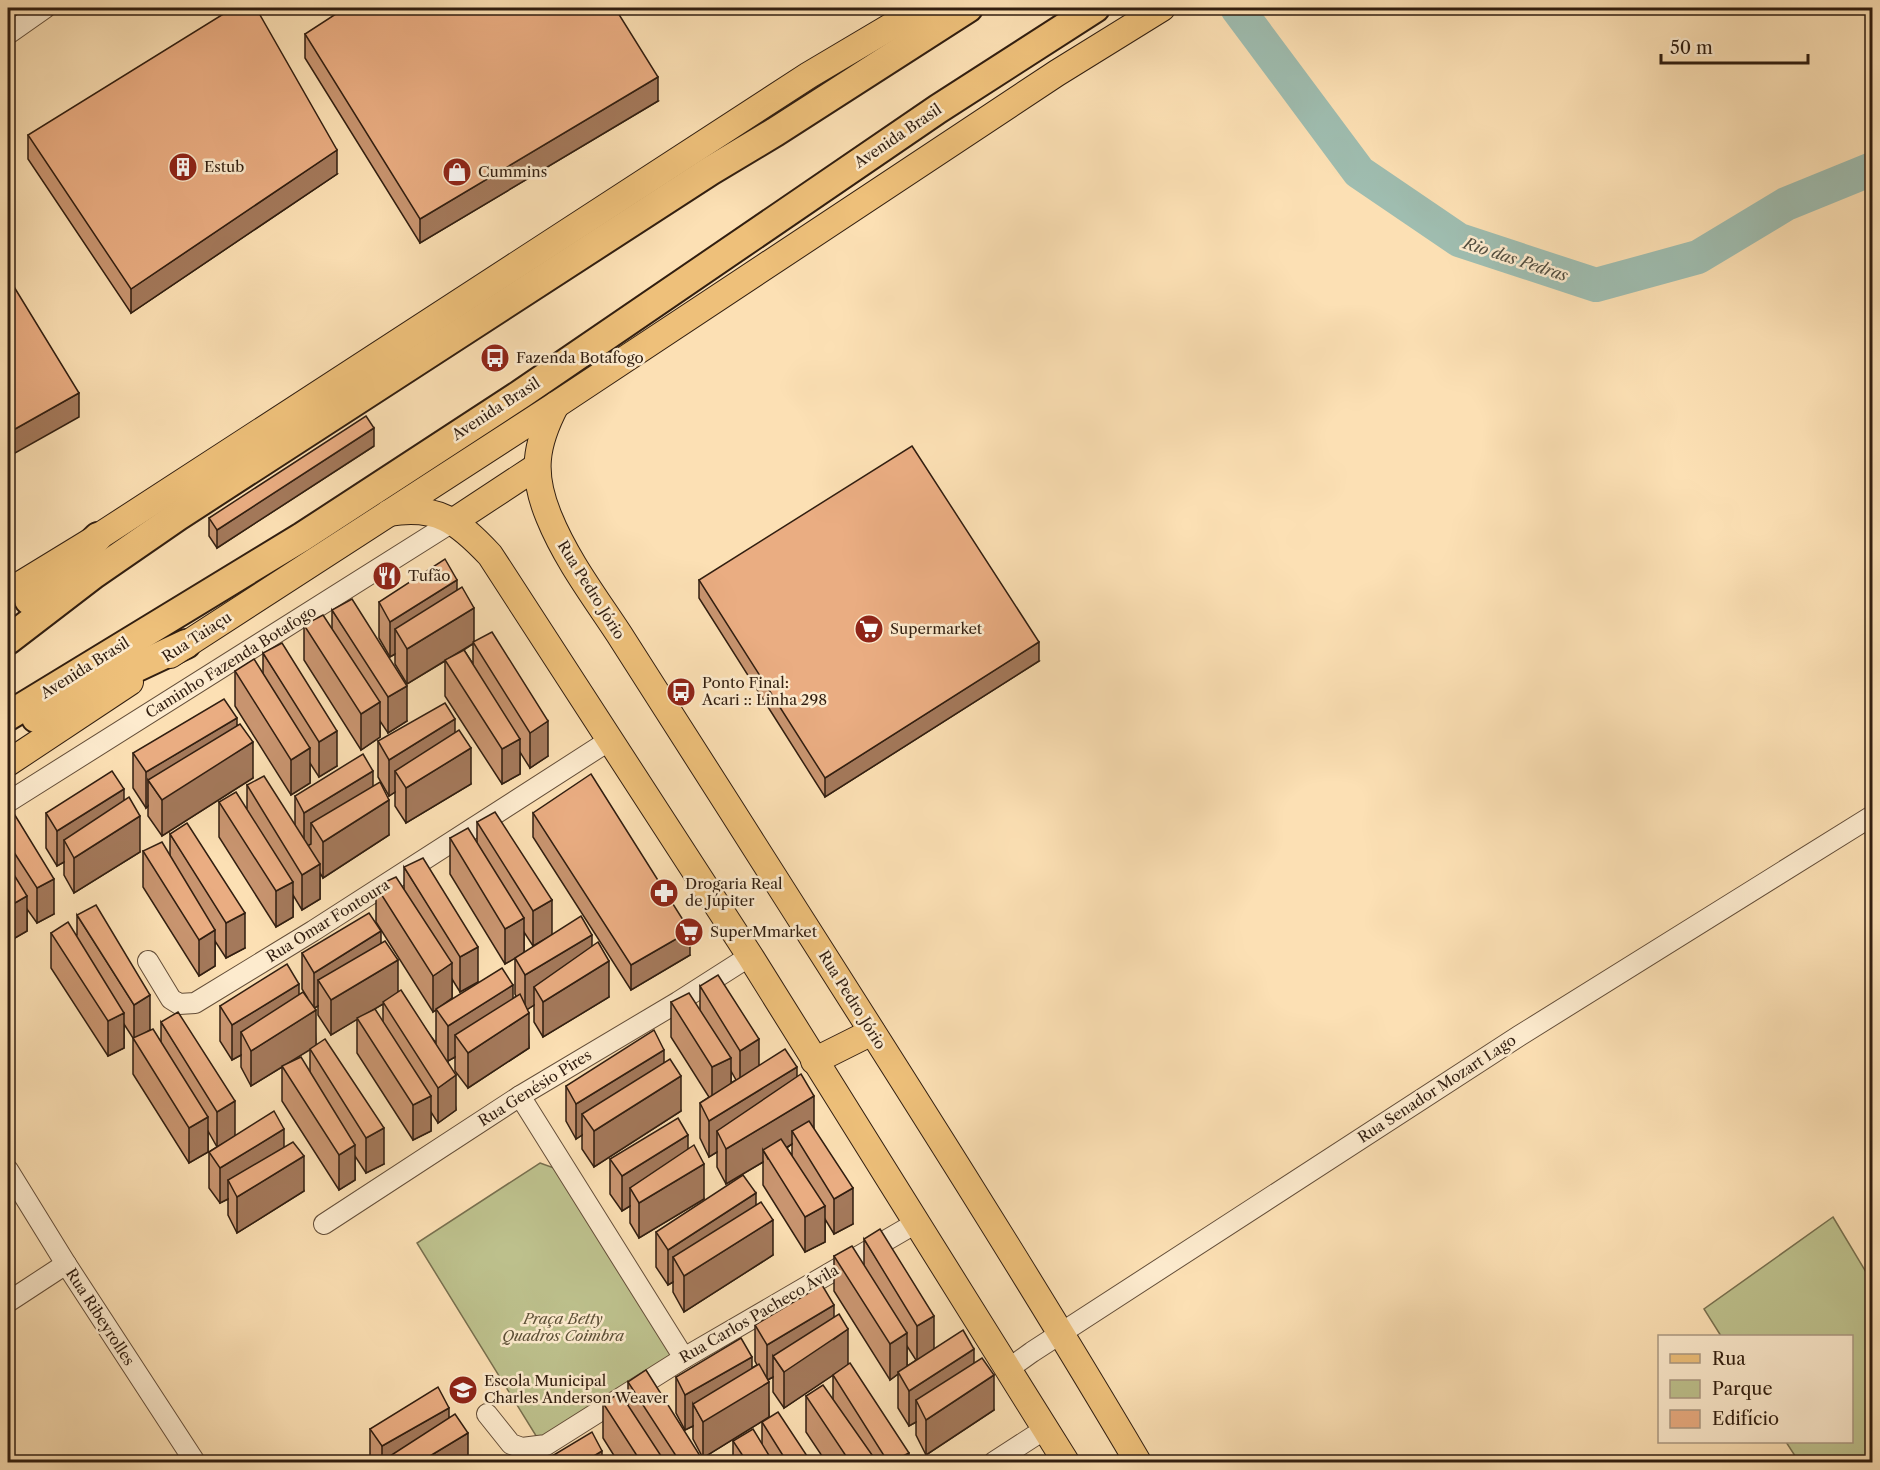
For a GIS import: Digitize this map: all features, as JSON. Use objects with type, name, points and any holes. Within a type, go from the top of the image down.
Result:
[{"type":"highway","points":[[8,640],[94,574],[178,516],[710,171],[968,8]]},
{"type":"highway","name":"Avenida Brasil","points":[[8,716],[302,537],[521,394],[938,109],[1095,8]]},
{"type":"highway","points":[[8,617],[58,577],[98,537]]},
{"type":"highway","points":[[8,734],[120,675],[186,644]]},
{"type":"main road","points":[[8,592],[98,537],[799,82],[922,8]]},
{"type":"main road","name":"Avenida Brasil","points":[[389,513],[1040,85],[1162,8]]},
{"type":"main road","name":"Rua Pedro Jório","points":[[556,405],[540,443],[536,467],[543,501],[564,550],[872,1032],[1061,1333],[1138,1462]]},
{"type":"main road","points":[[454,521],[536,467]]},
{"type":"main road","points":[[389,513],[406,510],[430,513],[454,521],[490,555],[750,956],[1066,1462]]},
{"type":"main road","name":"Rua Taiaçu","points":[[8,763],[186,644],[389,513]]},
{"type":"main road","points":[[814,1061],[872,1032]]},
{"type":"street","points":[[8,34],[45,8]]},
{"type":"street","name":"Caminho Fazenda Botafogo","points":[[8,802],[454,521]]},
{"type":"street","name":"Rua Omar Fontoura","points":[[148,961],[171,999],[179,1004],[195,1003],[313,931],[610,740]]},
{"type":"street","name":"Rua Senador Mozart Lago","points":[[1007,1370],[1519,1036],[1872,816]]},
{"type":"street","name":"Rua Genésio Pires","points":[[324,1224],[520,1096],[678,1002],[750,956]]},
{"type":"street","points":[[520,1096],[684,1358]]},
{"type":"street","name":"Rua Ribeyrolles","points":[[8,1170],[188,1460]]},
{"type":"street","name":"Rua Carlos Pacheco Ávila","points":[[487,1414],[511,1444],[522,1448],[546,1445],[684,1358],[916,1223]]},
{"type":"street","points":[[8,1302],[66,1264]]},
{"type":"street","points":[[994,1462],[1044,1429]]},
{"type":"green space","name":"Praça Betty Quadros Coimbra","points":[[540,1163],[557,1169],[674,1351],[667,1364],[538,1439],[417,1243]]},
{"type":"green space","points":[[1833,1217],[1872,1282],[1872,1462],[1799,1462],[1787,1443],[1853,1443],[1853,1335],[1720,1335],[1704,1309]]},
{"type":"building","name":"Estub","points":[[233,8],[256,8],[337,150],[131,289],[28,135]]},
{"type":"building","name":"Cummins","points":[[345,8],[615,8],[658,77],[420,219],[305,34]]},
{"type":"building","points":[[8,277],[79,393],[8,433]]},
{"type":"building","points":[[366,416],[374,428],[217,530],[209,518]]},
{"type":"building","name":"Supermarket","points":[[912,446],[1039,642],[825,778],[699,580]]},
{"type":"building","points":[[445,559],[457,580],[390,622],[379,602]]},
{"type":"building","points":[[462,587],[474,608],[407,649],[395,629]]},
{"type":"building","points":[[352,599],[407,686],[388,697],[332,610]]},
{"type":"building","points":[[323,615],[380,702],[361,714],[304,625]]},
{"type":"building","points":[[492,632],[548,721],[530,733],[473,642]]},
{"type":"building","points":[[282,643],[337,731],[319,742],[263,653]]},
{"type":"building","points":[[464,650],[520,739],[502,749],[445,660]]},
{"type":"building","points":[[254,659],[310,748],[291,760],[235,671]]},
{"type":"building","points":[[224,699],[237,718],[146,772],[133,753]]},
{"type":"building","points":[[445,703],[455,719],[389,760],[378,741]]},
{"type":"building","points":[[240,724],[253,742],[162,800],[148,780]]},
{"type":"building","points":[[459,730],[471,748],[406,788],[395,771]]},
{"type":"building","points":[[363,754],[373,771],[304,813],[295,796]]},
{"type":"building","points":[[112,771],[124,789],[57,831],[46,813]]},
{"type":"building","points":[[591,774],[690,931],[631,965],[533,813]]},
{"type":"building","points":[[264,776],[320,864],[302,875],[247,785]]},
{"type":"building","points":[[380,782],[389,800],[323,842],[311,823]]},
{"type":"building","points":[[236,792],[293,882],[276,891],[219,802]]},
{"type":"building","points":[[129,797],[140,816],[74,858],[64,840]]},
{"type":"building","points":[[13,812],[54,879],[37,888],[8,843],[8,816]]},
{"type":"building","points":[[495,812],[552,900],[533,911],[477,822]]},
{"type":"building","points":[[187,823],[245,913],[226,923],[170,834]]},
{"type":"building","points":[[468,828],[524,918],[505,929],[450,838]]},
{"type":"building","points":[[162,842],[215,930],[199,940],[143,851]]},
{"type":"building","points":[[423,858],[478,947],[460,957],[404,867]]},
{"type":"building","points":[[8,865],[27,896],[8,907]]},
{"type":"building","points":[[396,877],[452,963],[433,976],[376,886]]},
{"type":"building","points":[[96,905],[150,995],[134,1005],[77,915]]},
{"type":"building","points":[[369,913],[381,931],[314,973],[302,953]]},
{"type":"building","points":[[581,916],[592,935],[525,975],[515,958]]},
{"type":"building","points":[[68,922],[124,1013],[108,1021],[51,933]]},
{"type":"building","points":[[385,941],[398,960],[331,1000],[318,980]]},
{"type":"building","points":[[598,942],[609,961],[543,1002],[534,987]]},
{"type":"building","points":[[287,964],[299,984],[232,1025],[220,1006]]},
{"type":"building","points":[[502,968],[513,985],[448,1026],[436,1009]]},
{"type":"building","points":[[718,975],[759,1039],[740,1051],[700,986]]},
{"type":"building","points":[[401,990],[456,1075],[438,1088],[383,1002]]},
{"type":"building","points":[[303,992],[316,1010],[251,1051],[241,1032]]},
{"type":"building","points":[[689,993],[731,1058],[712,1067],[671,1002]]},
{"type":"building","points":[[520,994],[529,1013],[468,1053],[455,1035]]},
{"type":"building","points":[[375,1009],[431,1096],[413,1105],[357,1018]]},
{"type":"building","points":[[178,1012],[235,1101],[217,1112],[161,1022]]},
{"type":"building","points":[[153,1029],[208,1117],[189,1128],[133,1038]]},
{"type":"building","points":[[654,1030],[664,1050],[576,1104],[566,1086]]},
{"type":"building","points":[[325,1039],[384,1128],[366,1138],[310,1049]]},
{"type":"building","points":[[785,1049],[797,1067],[709,1121],[700,1103]]},
{"type":"building","points":[[301,1057],[355,1145],[339,1155],[282,1066]]},
{"type":"building","points":[[670,1059],[681,1076],[594,1131],[582,1114]]},
{"type":"building","points":[[801,1074],[814,1096],[726,1149],[717,1131]]},
{"type":"building","points":[[274,1111],[284,1129],[220,1168],[209,1152]]},
{"type":"building","points":[[678,1118],[688,1135],[622,1176],[610,1159]]},
{"type":"building","points":[[809,1121],[853,1188],[834,1199],[792,1131]]},
{"type":"building","points":[[781,1139],[825,1206],[805,1217],[763,1150]]},
{"type":"building","points":[[293,1142],[304,1156],[237,1197],[228,1180]]},
{"type":"building","points":[[694,1145],[704,1164],[639,1203],[630,1188]]},
{"type":"building","points":[[743,1175],[756,1193],[668,1250],[656,1232]]},
{"type":"building","points":[[761,1202],[773,1220],[684,1276],[673,1257]]},
{"type":"building","points":[[880,1229],[934,1316],[917,1326],[864,1239]]},
{"type":"building","points":[[852,1246],[907,1333],[890,1344],[834,1256]]},
{"type":"building","points":[[822,1285],[834,1305],[767,1345],[755,1325]]},
{"type":"building","points":[[839,1314],[848,1329],[784,1372],[773,1356]]},
{"type":"building","points":[[963,1330],[974,1349],[909,1391],[898,1372]]},
{"type":"building","points":[[741,1338],[752,1357],[685,1395],[676,1377]]},
{"type":"building","points":[[982,1358],[994,1375],[926,1420],[916,1400]]},
{"type":"building","points":[[850,1363],[909,1453],[888,1462],[833,1375]]},
{"type":"building","points":[[759,1364],[769,1382],[703,1422],[693,1404]]},
{"type":"building","points":[[646,1370],[702,1459],[697,1462],[680,1462],[628,1382]]},
{"type":"building","points":[[823,1385],[877,1462],[850,1462],[806,1396]]},
{"type":"building","points":[[438,1387],[449,1408],[382,1446],[370,1429]]},
{"type":"building","points":[[620,1393],[665,1462],[641,1462],[603,1403]]},
{"type":"building","points":[[778,1412],[811,1462],[787,1462],[762,1422]]},
{"type":"building","points":[[455,1414],[468,1433],[420,1462],[394,1462],[390,1456]]},
{"type":"building","points":[[753,1429],[773,1462],[747,1462],[733,1441]]},
{"type":"building","points":[[592,1432],[602,1451],[584,1462],[542,1462]]},
{"type":"waterway","name":"Rio das Pedras","points":[[1237,8],[1359,172],[1459,240],[1596,285],[1698,257],[1786,204],[1872,169]]},
{"type":"place","name":"Estub","points":[[183,167]]},
{"type":"place","name":"Cummins","points":[[457,172]]},
{"type":"place","name":"Fazenda Botafogo","points":[[495,358]]},
{"type":"place","name":"Tufão","points":[[387,576]]},
{"type":"place","name":"Supermarket","points":[[869,629]]},
{"type":"place","name":"Ponto Final: Acari :: Linha 298","points":[[681,692]]},
{"type":"place","name":"Drogaria Real de Júpiter","points":[[664,893]]},
{"type":"place","name":"SuperMmarket","points":[[689,932]]},
{"type":"place","name":"Escola Municipal Charles Anderson Weaver","points":[[463,1390]]}]
